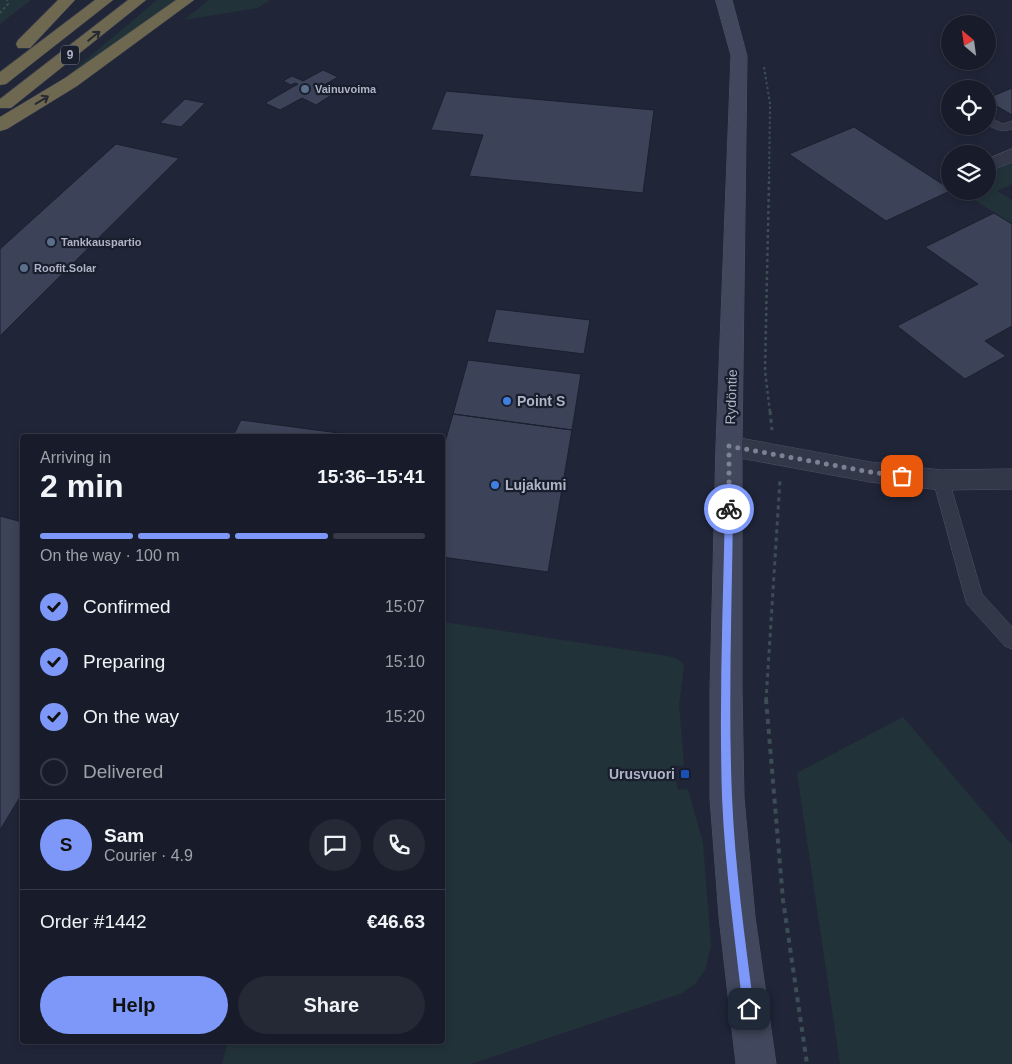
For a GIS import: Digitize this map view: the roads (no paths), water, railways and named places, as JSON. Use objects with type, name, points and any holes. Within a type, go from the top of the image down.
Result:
[{"type":"highway","points":[[0,67],[67,0]]},
{"type":"highway","name":"9","points":[[0,80],[105,0]]},
{"type":"highway","name":"9","points":[[0,108],[138,0]]},
{"type":"highway","points":[[0,125],[71,82],[186,0]]},
{"type":"street","name":"Rydöntie","points":[[724,0],[739,56],[729,446],[726,690],[727,798],[737,917],[756,1064]]},
{"type":"street","points":[[996,162],[1012,155]]},
{"type":"street","points":[[729,446],[870,472],[941,480],[1012,479]]},
{"type":"lane","points":[[996,125],[1002,128],[1012,125]]},
{"type":"lane","points":[[941,480],[974,598],[1012,640]]},
{"type":"place","name":"Vainuvoima","points":[[305,89]]},
{"type":"place","name":"Tankkauspartio","points":[[51,242]]},
{"type":"place","name":"Roofit.Solar","points":[[24,268]]},
{"type":"place","name":"Point S","points":[[507,401]]},
{"type":"place","name":"Lujakumi","points":[[495,485]]},
{"type":"place","name":"Urusvuori","points":[[685,774]]}]
